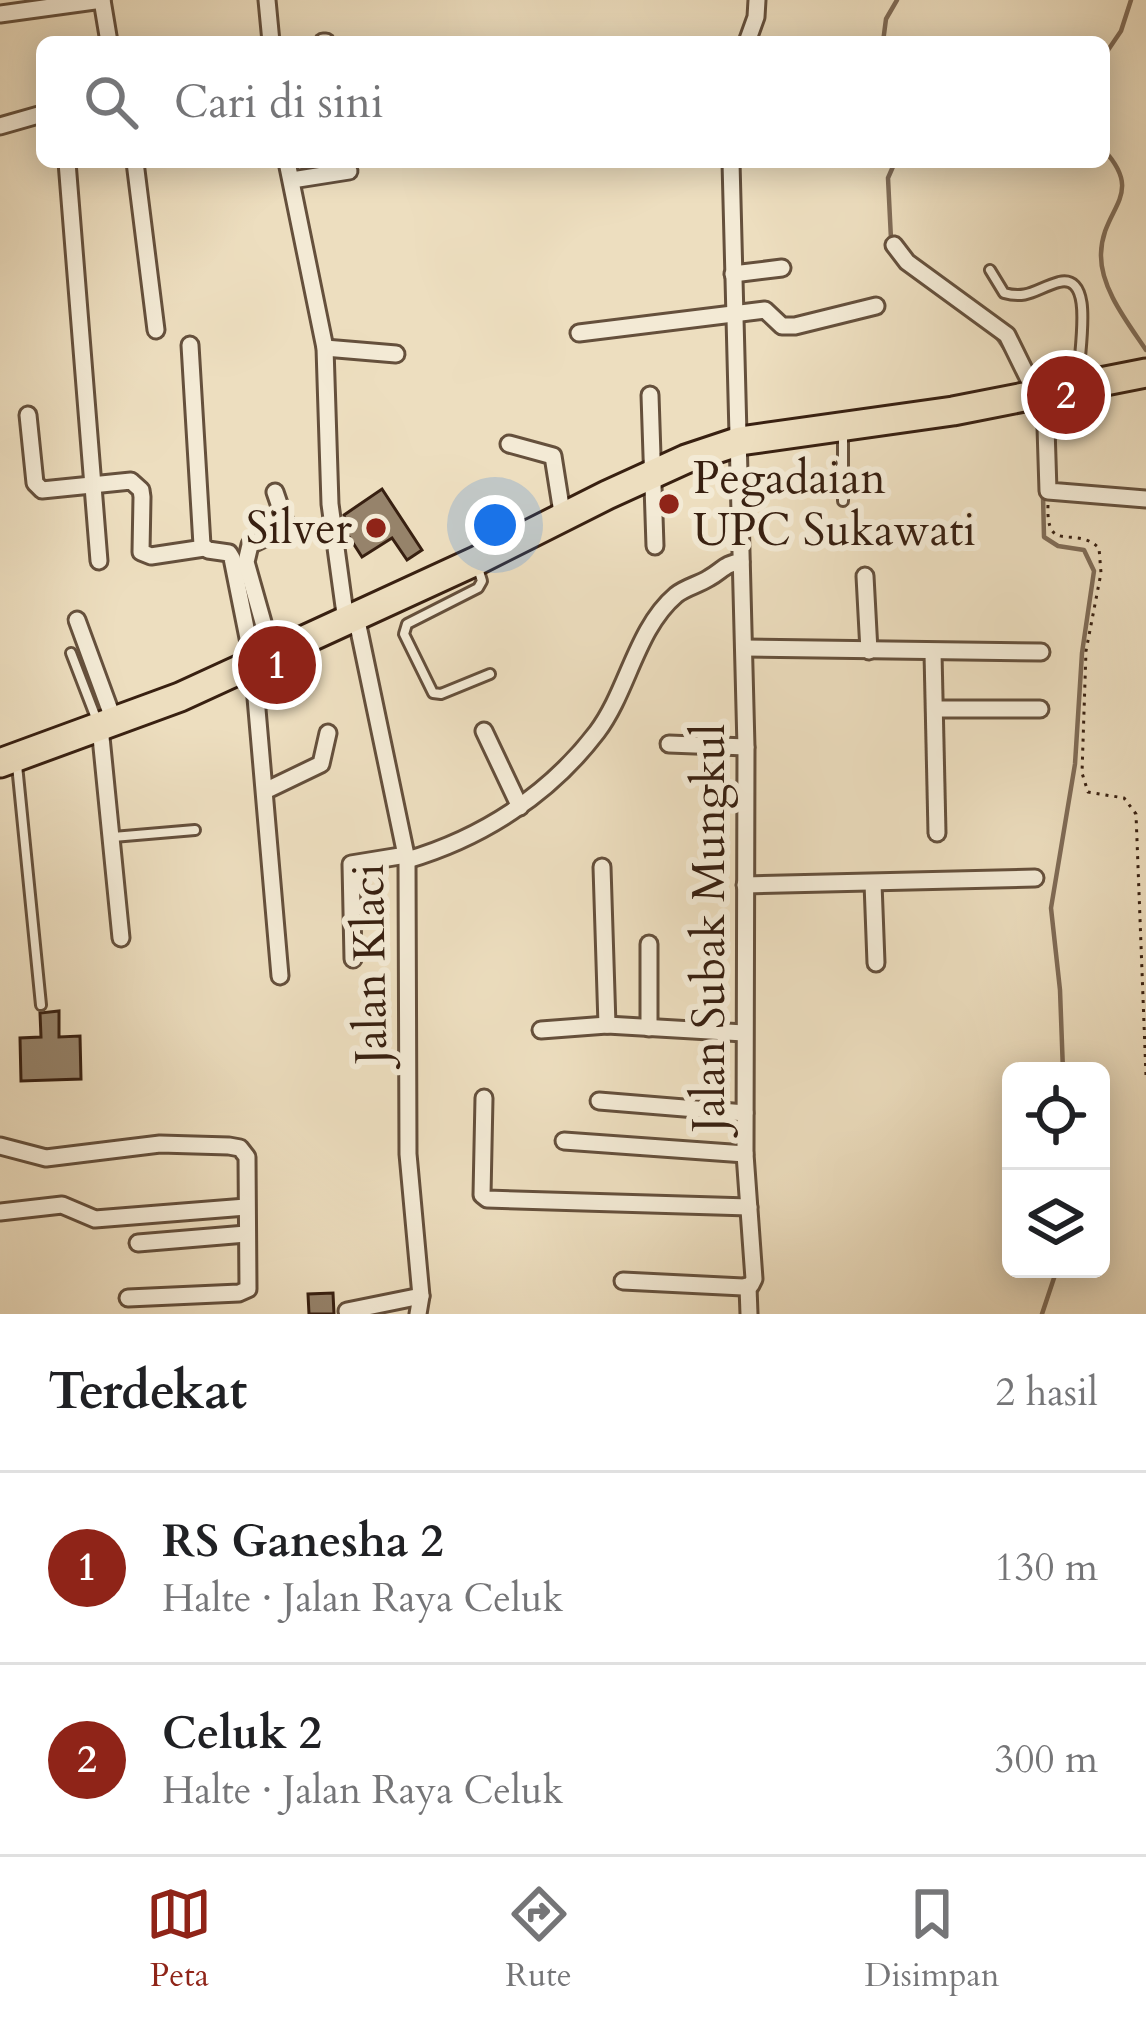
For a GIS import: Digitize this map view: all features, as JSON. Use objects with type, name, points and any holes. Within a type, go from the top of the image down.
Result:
[{"type":"highway","points":[[8,761],[107,724],[351,618],[651,476],[740,441],[1137,375]]},
{"type":"street","points":[[0,14],[102,0],[108,36]]},
{"type":"street","points":[[267,0],[270,36]]},
{"type":"street","points":[[748,36],[757,0]]},
{"type":"street","points":[[0,126],[36,116]]},
{"type":"street","points":[[67,168],[99,561]]},
{"type":"street","points":[[135,168],[155,330]]},
{"type":"street","name":"Jalan Klaci","points":[[289,168],[325,349],[330,504],[406,857],[408,1154],[421,1296],[418,1314]]},
{"type":"street","name":"Jalan Subak Mungkul","points":[[730,168],[745,648],[743,1034],[754,1279],[748,1287],[748,1314]]},
{"type":"street","points":[[292,180],[349,171]]},
{"type":"street","points":[[894,245],[908,262],[1000,326],[1049,445],[1048,491],[1146,500]]},
{"type":"street","points":[[734,274],[782,268]]},
{"type":"street","points":[[579,333],[770,310],[782,326],[794,326],[876,306]]},
{"type":"street","points":[[190,345],[204,548]]},
{"type":"street","points":[[325,349],[396,354]]},
{"type":"street","points":[[650,395],[655,546]]},
{"type":"street","points":[[28,415],[38,487],[46,492],[125,480],[141,490],[143,554],[204,548],[226,552],[265,653]]},
{"type":"street","points":[[509,444],[553,456],[563,519]]},
{"type":"street","points":[[275,492],[287,527],[250,544],[246,562],[265,653],[267,790],[280,976]]},
{"type":"street","points":[[353,959],[351,864],[446,848],[486,830],[520,807],[598,730],[656,619],[674,596],[726,564],[741,562]]},
{"type":"street","points":[[866,576],[869,651]]},
{"type":"street","points":[[77,620],[107,724],[111,837],[122,938]]},
{"type":"street","points":[[745,648],[1041,652]]},
{"type":"street","points":[[933,653],[937,832]]},
{"type":"street","points":[[935,709],[1040,709]]},
{"type":"street","points":[[484,731],[520,807]]},
{"type":"street","points":[[267,790],[321,764],[328,733]]},
{"type":"street","points":[[669,744],[746,747]]},
{"type":"street","points":[[602,867],[607,1025]]},
{"type":"street","points":[[745,885],[1035,878]]},
{"type":"street","points":[[873,884],[876,963]]},
{"type":"street","points":[[649,944],[649,1028]]},
{"type":"street","points":[[541,1030],[607,1025],[743,1034]]},
{"type":"street","points":[[484,1099],[482,1195],[487,1199],[749,1208]]},
{"type":"street","points":[[599,1101],[745,1113]]},
{"type":"street","points":[[563,1141],[745,1154]]},
{"type":"street","points":[[0,1147],[46,1158],[160,1144],[235,1146],[247,1157],[245,1292],[128,1298]]},
{"type":"street","points":[[0,1212],[62,1205],[95,1219],[246,1207]]},
{"type":"street","points":[[137,1243],[246,1234]]},
{"type":"street","points":[[623,1281],[748,1287]]},
{"type":"street","points":[[347,1311],[421,1296]]},
{"type":"lane","points":[[990,270],[1004,293],[1018,297],[1060,281],[1080,291],[1084,305],[1078,348],[1080,386]]},
{"type":"lane","points":[[843,427],[843,501]]},
{"type":"lane","points":[[476,561],[482,577],[478,588],[407,624],[404,634],[433,693],[490,674]]},
{"type":"lane","points":[[71,652],[107,724]]},
{"type":"lane","points":[[8,761],[41,1005]]},
{"type":"lane","points":[[111,837],[195,830]]},
{"type":"path","points":[[1048,491],[1048,529],[1061,538],[1087,539],[1099,548],[1101,573],[1086,651],[1082,773],[1088,792],[1124,798],[1136,814],[1146,1076]]},
{"type":"building","name":"Silver","points":[[382,489],[422,550],[407,560],[392,538],[362,557],[346,532],[344,515]]},
{"type":"building","points":[[59,1011],[59,1037],[80,1036],[81,1079],[21,1081],[20,1038],[41,1037],[40,1013]]},
{"type":"building","points":[[333,1293],[334,1314],[309,1314],[308,1294]]},
{"type":"waterway","points":[[884,36],[886,19],[897,0]]},
{"type":"waterway","points":[[1110,47],[1131,0]]},
{"type":"waterway","points":[[1110,158],[1122,191],[1103,238],[1102,267],[1116,305],[1146,350]]},
{"type":"waterway","points":[[891,239],[888,178],[892,168]]},
{"type":"waterway","points":[[994,333],[1011,358]]},
{"type":"waterway","points":[[1043,495],[1044,537],[1058,546],[1084,550],[1094,571],[1082,653],[1075,764],[1051,908],[1063,1062]]},
{"type":"waterway","points":[[1042,1314],[1054,1278]]},
{"type":"place","name":"Celuk 2","points":[[1066,395]]},
{"type":"place","name":"Pegadaian UPC Sukawati","points":[[669,504]]},
{"type":"place","name":"Silver","points":[[376,528]]},
{"type":"place","name":"RS Ganesha 2","points":[[277,665]]}]
